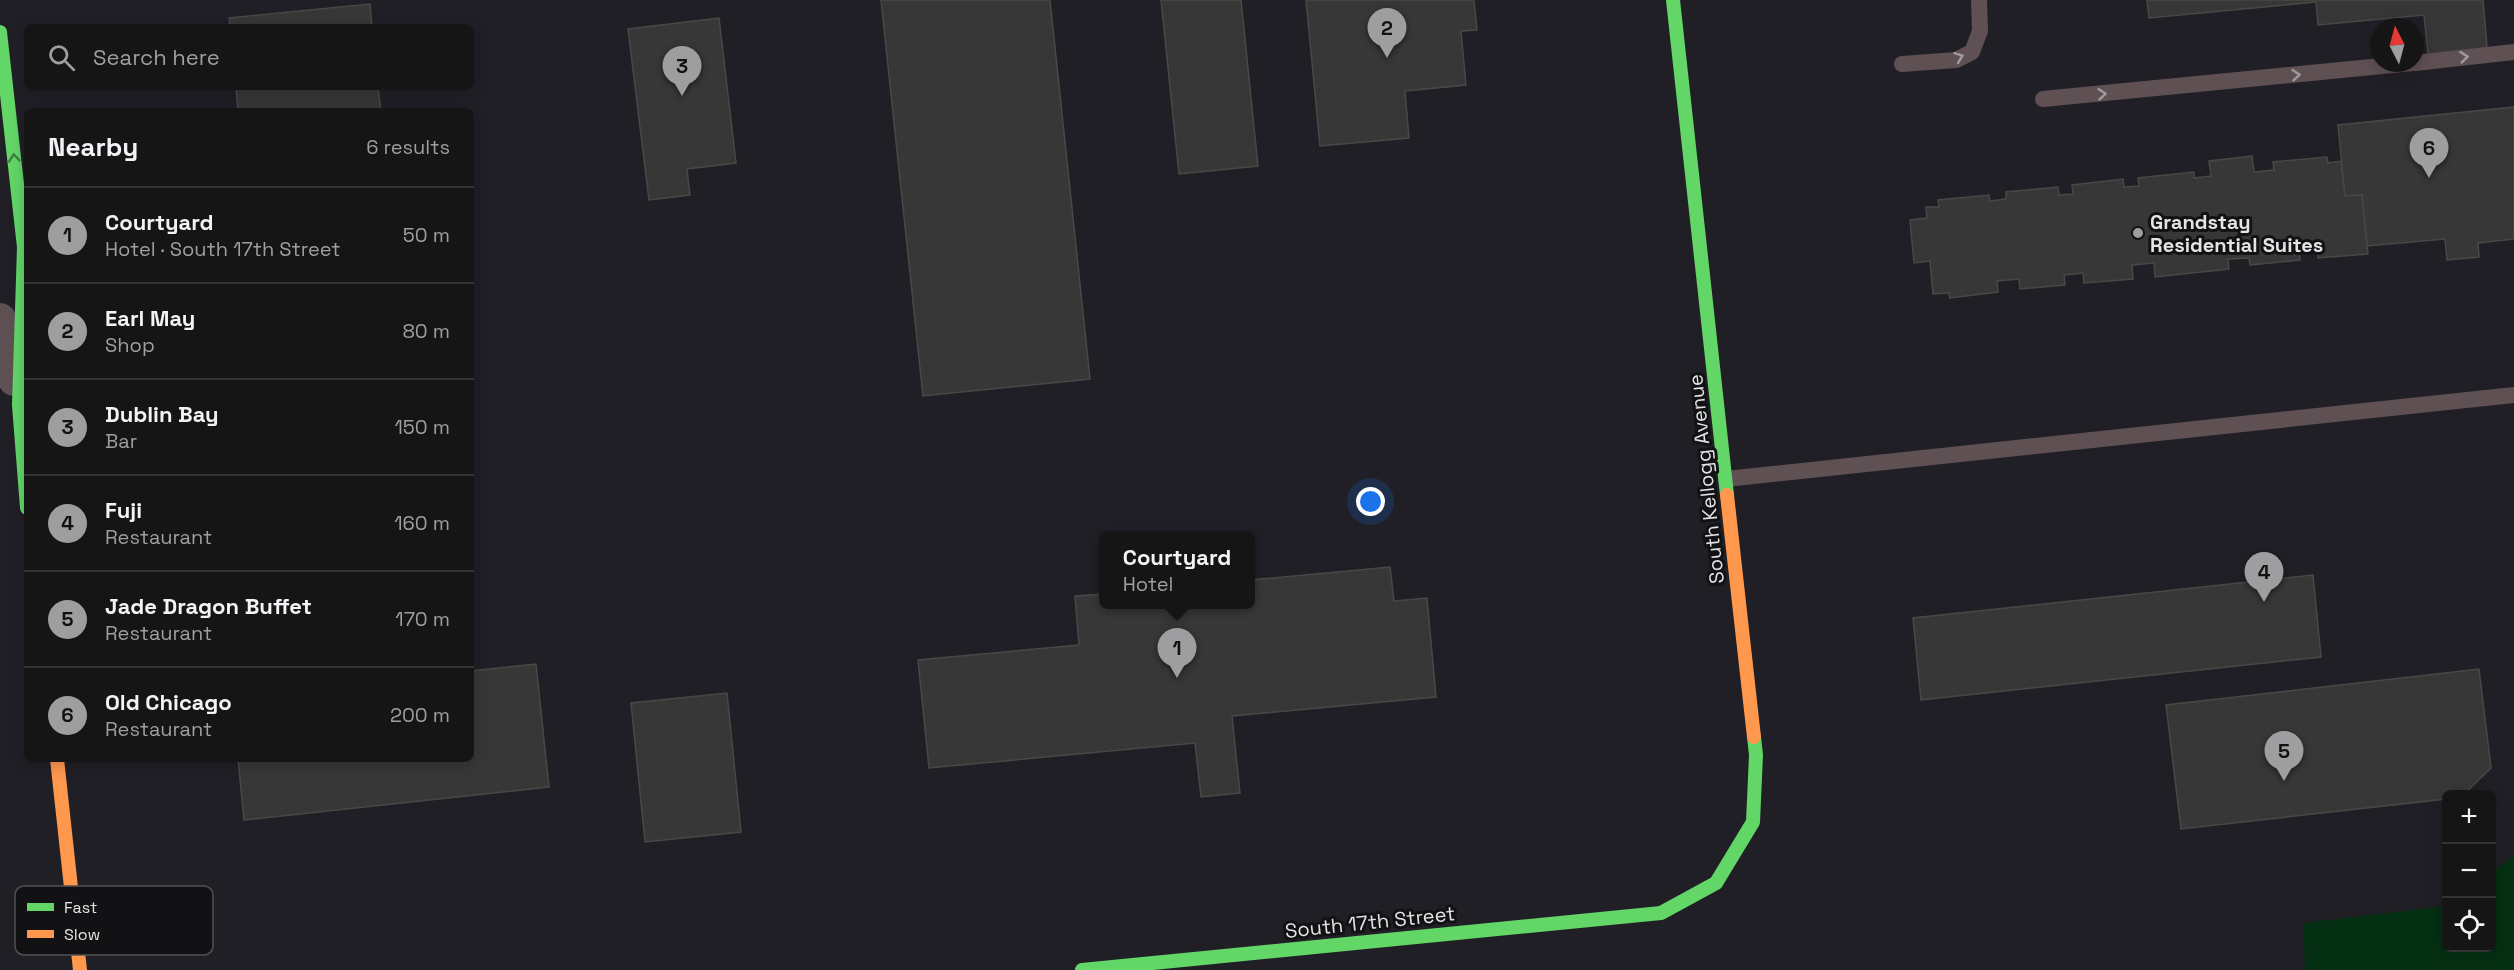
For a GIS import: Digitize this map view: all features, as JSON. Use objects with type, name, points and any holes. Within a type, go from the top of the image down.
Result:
[{"type":"street","name":"South Kellogg Avenue","points":[[1661,913],[1716,883],[1753,822],[1756,754],[1673,0]]},
{"type":"street","points":[[0,32],[24,247],[19,405],[24,469]]},
{"type":"street","points":[[0,319],[19,405]]},
{"type":"street","points":[[57,762],[71,886]]},
{"type":"street","name":"South 17th Street","points":[[1082,970],[1661,913]]},
{"type":"street","points":[[78,955],[80,970]]},
{"type":"lane","points":[[1902,64],[1956,60],[1972,52],[1980,32],[1979,0]]},
{"type":"lane","points":[[2424,62],[2514,52]]},
{"type":"lane","points":[[2043,99],[2370,67]]},
{"type":"lane","points":[[1726,480],[2514,395]]},
{"type":"shaded area","points":[[0,0],[2514,0],[2514,855],[2496,870],[2496,790],[2442,790],[2442,906],[2303,923],[2305,970],[0,970]]},
{"type":"green space","points":[[2514,855],[2514,970],[2305,970],[2303,923],[2442,906],[2442,952],[2496,952],[2496,870]]},
{"type":"building","points":[[881,0],[1050,0],[1090,379],[923,396]]},
{"type":"building","points":[[1161,0],[1241,0],[1258,166],[1179,174]]},
{"type":"building","points":[[1306,0],[1474,0],[1477,30],[1461,31],[1466,85],[1405,91],[1409,138],[1320,146]]},
{"type":"building","points":[[2147,0],[2483,0],[2488,58],[2429,64],[2424,15],[2370,18],[2370,20],[2318,25],[2316,2],[2149,18]]},
{"type":"building","points":[[370,4],[372,24],[230,24],[229,18]]},
{"type":"building","points":[[719,18],[736,163],[687,169],[690,195],[649,200],[628,29]]},
{"type":"building","points":[[236,90],[378,90],[381,108],[238,108]]},
{"type":"building","points":[[2514,107],[2514,239],[2478,243],[2479,257],[2447,260],[2445,239],[2367,246],[2362,195],[2345,196],[2338,125]]},
{"type":"building","name":"Grandstay Residential Suites","points":[[2252,156],[2254,172],[2274,170],[2273,162],[2327,157],[2328,163],[2341,161],[2345,196],[2362,195],[2368,254],[2318,258],[2317,246],[2299,248],[2300,260],[2250,265],[2249,258],[2228,259],[2229,269],[2155,277],[2154,263],[2132,265],[2133,279],[2084,283],[2083,273],[2064,275],[2065,285],[2020,289],[2019,279],[1997,281],[1998,292],[1950,298],[1949,293],[1933,294],[1930,261],[1914,263],[1910,220],[1927,218],[1926,207],[1939,207],[1938,200],[1989,195],[1990,201],[2006,199],[2006,192],[2058,187],[2059,195],[2073,194],[2072,185],[2123,179],[2124,187],[2139,186],[2138,178],[2194,172],[2194,178],[2211,176],[2209,161]]},
{"type":"building","points":[[1390,567],[1394,601],[1427,598],[1436,697],[1232,716],[1240,793],[1201,797],[1195,743],[929,768],[918,660],[1079,645],[1075,596],[1099,594],[1099,609],[1255,609],[1255,580]]},
{"type":"building","points":[[2313,575],[2321,657],[1921,700],[1913,618]]},
{"type":"building","points":[[536,664],[549,787],[244,820],[238,762],[474,762],[474,671]]},
{"type":"building","points":[[2479,669],[2491,768],[2468,790],[2442,790],[2442,799],[2181,829],[2166,705]]},
{"type":"building","points":[[727,693],[741,832],[645,842],[631,703]]},
{"type":"traffic: fast","points":[[1673,0],[1727,495]]},
{"type":"traffic: fast","points":[[0,32],[24,247]]},
{"type":"traffic: fast","points":[[24,247],[19,405],[24,469]]},
{"type":"traffic: fast","points":[[1082,970],[1661,913],[1716,883],[1753,822],[1756,755],[1754,737]]},
{"type":"traffic: slow","points":[[1727,495],[1754,737]]},
{"type":"traffic: slow","points":[[57,762],[71,886]]},
{"type":"traffic: slow","points":[[78,955],[80,970]]},
{"type":"place","name":"Earl May","points":[[1387,58]]},
{"type":"place","name":"Dublin Bay","points":[[682,96]]},
{"type":"place","name":"Old Chicago","points":[[2429,178]]},
{"type":"place","name":"Grandstay Residential Suites","points":[[2138,233]]},
{"type":"place","name":"Fuji","points":[[2264,602]]},
{"type":"place","name":"Courtyard","points":[[1177,678]]},
{"type":"place","name":"Jade Dragon Buffet","points":[[2284,781]]}]
